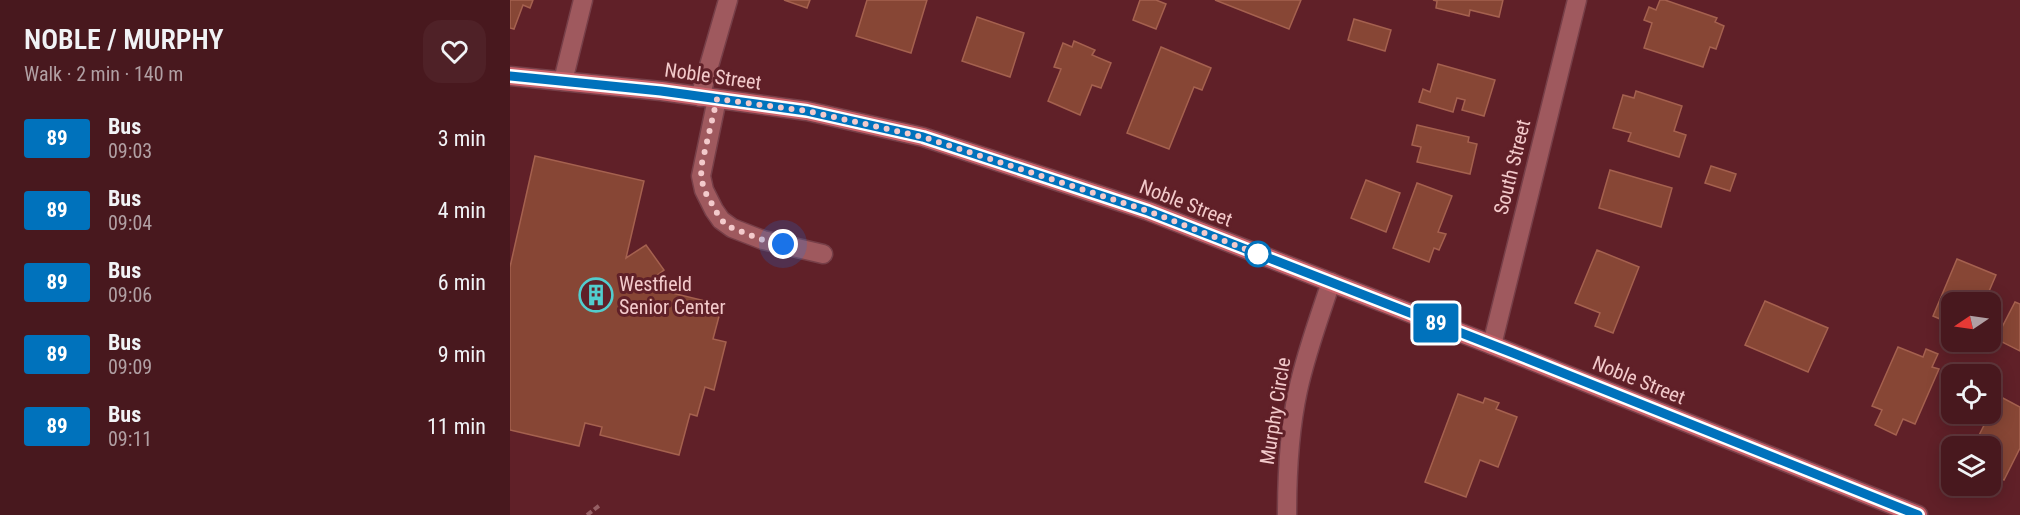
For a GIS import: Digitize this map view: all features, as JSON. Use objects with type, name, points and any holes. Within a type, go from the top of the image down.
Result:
[{"type":"main road","name":"Noble Street","points":[[510,76],[807,111],[923,137],[1148,211],[1918,515]]},
{"type":"street","points":[[563,81],[583,0]]},
{"type":"street","points":[[728,0],[708,98],[701,176],[704,190],[721,220],[732,228],[763,240],[823,254]]},
{"type":"street","name":"South Street","points":[[1492,345],[1577,0]]},
{"type":"street","name":"Murphy Circle","points":[[1287,515],[1290,449],[1298,390],[1307,354],[1331,282]]},
{"type":"path","points":[[587,515],[600,505]]},
{"type":"building","points":[[510,0],[533,0],[530,8],[523,5],[514,29],[510,28]]},
{"type":"building","points":[[784,0],[810,0],[807,8]]},
{"type":"building","points":[[867,0],[927,0],[911,53],[856,36]]},
{"type":"building","points":[[1140,0],[1156,0],[1166,4],[1156,29],[1133,20]]},
{"type":"building","points":[[1215,0],[1301,0],[1289,29]]},
{"type":"building","points":[[1433,0],[1503,0],[1499,17],[1470,10],[1469,16],[1436,8],[1437,1]]},
{"type":"building","points":[[1660,0],[1717,18],[1715,22],[1724,26],[1716,49],[1710,47],[1703,67],[1644,48],[1652,23],[1644,20],[1649,7],[1656,10]]},
{"type":"building","points":[[977,17],[1024,33],[1010,77],[962,61]]},
{"type":"building","points":[[1354,19],[1391,30],[1385,51],[1348,40]]},
{"type":"building","points":[[1074,41],[1095,50],[1092,55],[1111,63],[1101,88],[1092,85],[1080,115],[1048,101],[1061,69],[1054,67],[1063,43],[1072,47]]},
{"type":"building","points":[[1161,47],[1211,68],[1202,90],[1194,87],[1169,149],[1127,133]]},
{"type":"building","points":[[1438,64],[1495,80],[1484,116],[1462,110],[1465,100],[1457,98],[1453,112],[1419,102],[1423,89],[1430,92]]},
{"type":"building","points":[[1636,91],[1682,106],[1674,131],[1686,135],[1679,157],[1628,141],[1631,133],[1613,128],[1623,95],[1634,98]]},
{"type":"building","points":[[1417,125],[1469,137],[1468,142],[1477,144],[1470,174],[1417,162],[1421,147],[1412,145]]},
{"type":"building","name":"Westfield Senior Center","points":[[535,156],[644,181],[626,258],[646,245],[664,270],[643,286],[722,305],[713,339],[726,342],[714,390],[705,387],[697,416],[690,414],[679,455],[600,435],[602,427],[585,423],[579,446],[510,430],[510,267]]},
{"type":"building","points":[[1711,166],[1736,174],[1730,191],[1705,183]]},
{"type":"building","points":[[1610,170],[1672,188],[1661,227],[1599,208]]},
{"type":"building","points":[[1366,180],[1400,193],[1386,232],[1351,218]]},
{"type":"building","points":[[1417,183],[1452,196],[1438,232],[1446,234],[1439,250],[1434,248],[1429,262],[1393,248]]},
{"type":"building","points":[[1597,250],[1639,267],[1613,333],[1595,326],[1600,313],[1575,303]]},
{"type":"building","points":[[1957,259],[1996,275],[1989,292],[1943,292]]},
{"type":"building","points":[[1941,297],[1941,319],[1933,316]]},
{"type":"building","points":[[1765,301],[1828,328],[1808,372],[1745,345]]},
{"type":"building","points":[[2015,302],[2020,304],[2020,351],[2001,342],[2001,329]]},
{"type":"building","points":[[1898,347],[1923,357],[1926,349],[1938,354],[1932,367],[1939,369],[1915,424],[1903,419],[1896,435],[1875,425],[1882,410],[1872,406]]},
{"type":"building","points":[[1458,394],[1483,403],[1485,398],[1499,403],[1496,409],[1517,417],[1498,467],[1480,460],[1466,497],[1425,482]]},
{"type":"building","points":[[2001,397],[2020,407],[2020,448],[2004,480],[2001,478],[2001,436],[1979,436],[1985,424],[2001,424]]},
{"type":"bus line","name":"89","points":[[510,76],[661,91],[807,111],[923,137],[1148,211],[1513,353],[1918,515]]},
{"type":"place","name":"Westfield Senior Center","points":[[596,295]]},
{"type":"route","points":[[783,244],[763,240],[732,228],[721,220],[704,190],[701,176],[702,163],[717,99],[807,111],[923,137],[1148,211],[1258,254]]}]
